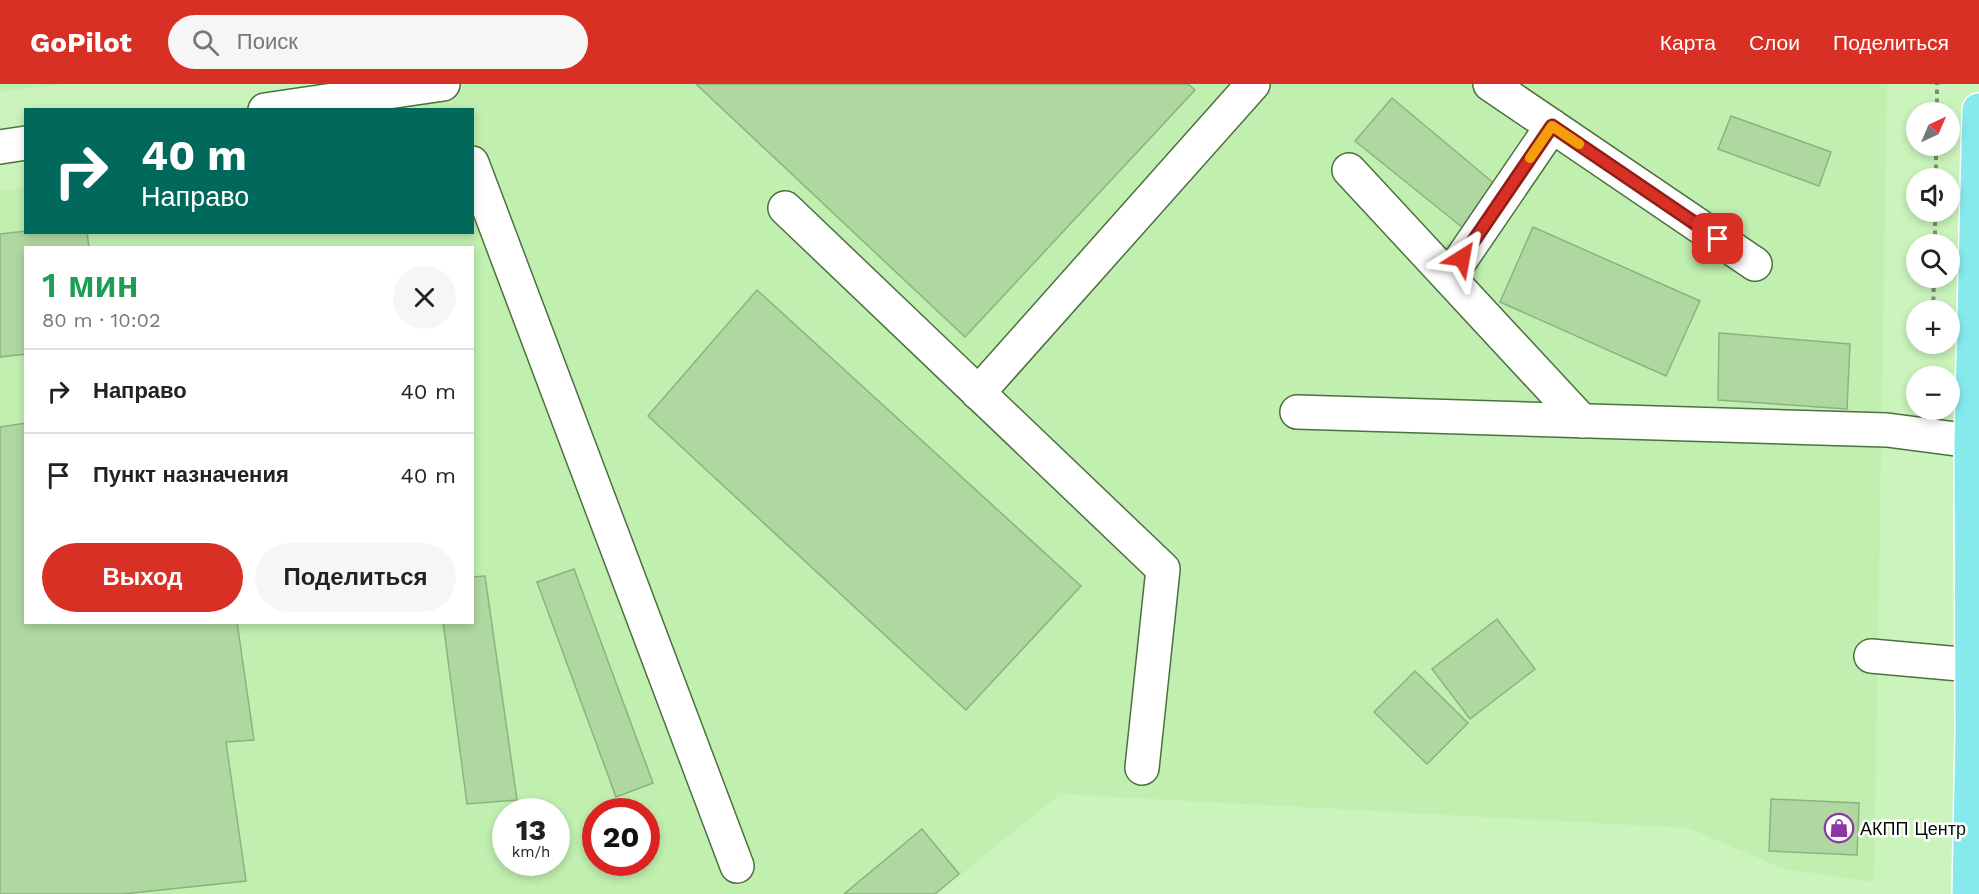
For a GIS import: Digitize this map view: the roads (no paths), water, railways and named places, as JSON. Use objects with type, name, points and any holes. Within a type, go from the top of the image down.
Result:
[{"type":"main road","points":[[1969,894],[1974,650],[1974,428],[1979,110]]},
{"type":"lane","points":[[280,108],[443,84],[452,108]]},
{"type":"lane","points":[[978,393],[1252,84]]},
{"type":"lane","points":[[1490,84],[1755,264]]},
{"type":"lane","points":[[1449,277],[1552,126]]},
{"type":"lane","points":[[0,147],[24,143]]},
{"type":"lane","points":[[474,168],[737,866]]},
{"type":"lane","points":[[1348,170],[1582,421]]},
{"type":"lane","points":[[785,208],[1163,569],[1142,768]]},
{"type":"lane","points":[[1297,412],[1887,430],[1974,428]]},
{"type":"lane","points":[[1871,656],[1974,650]]},
{"type":"place","name":"АКПП Центр","points":[[1839,828]]}]
